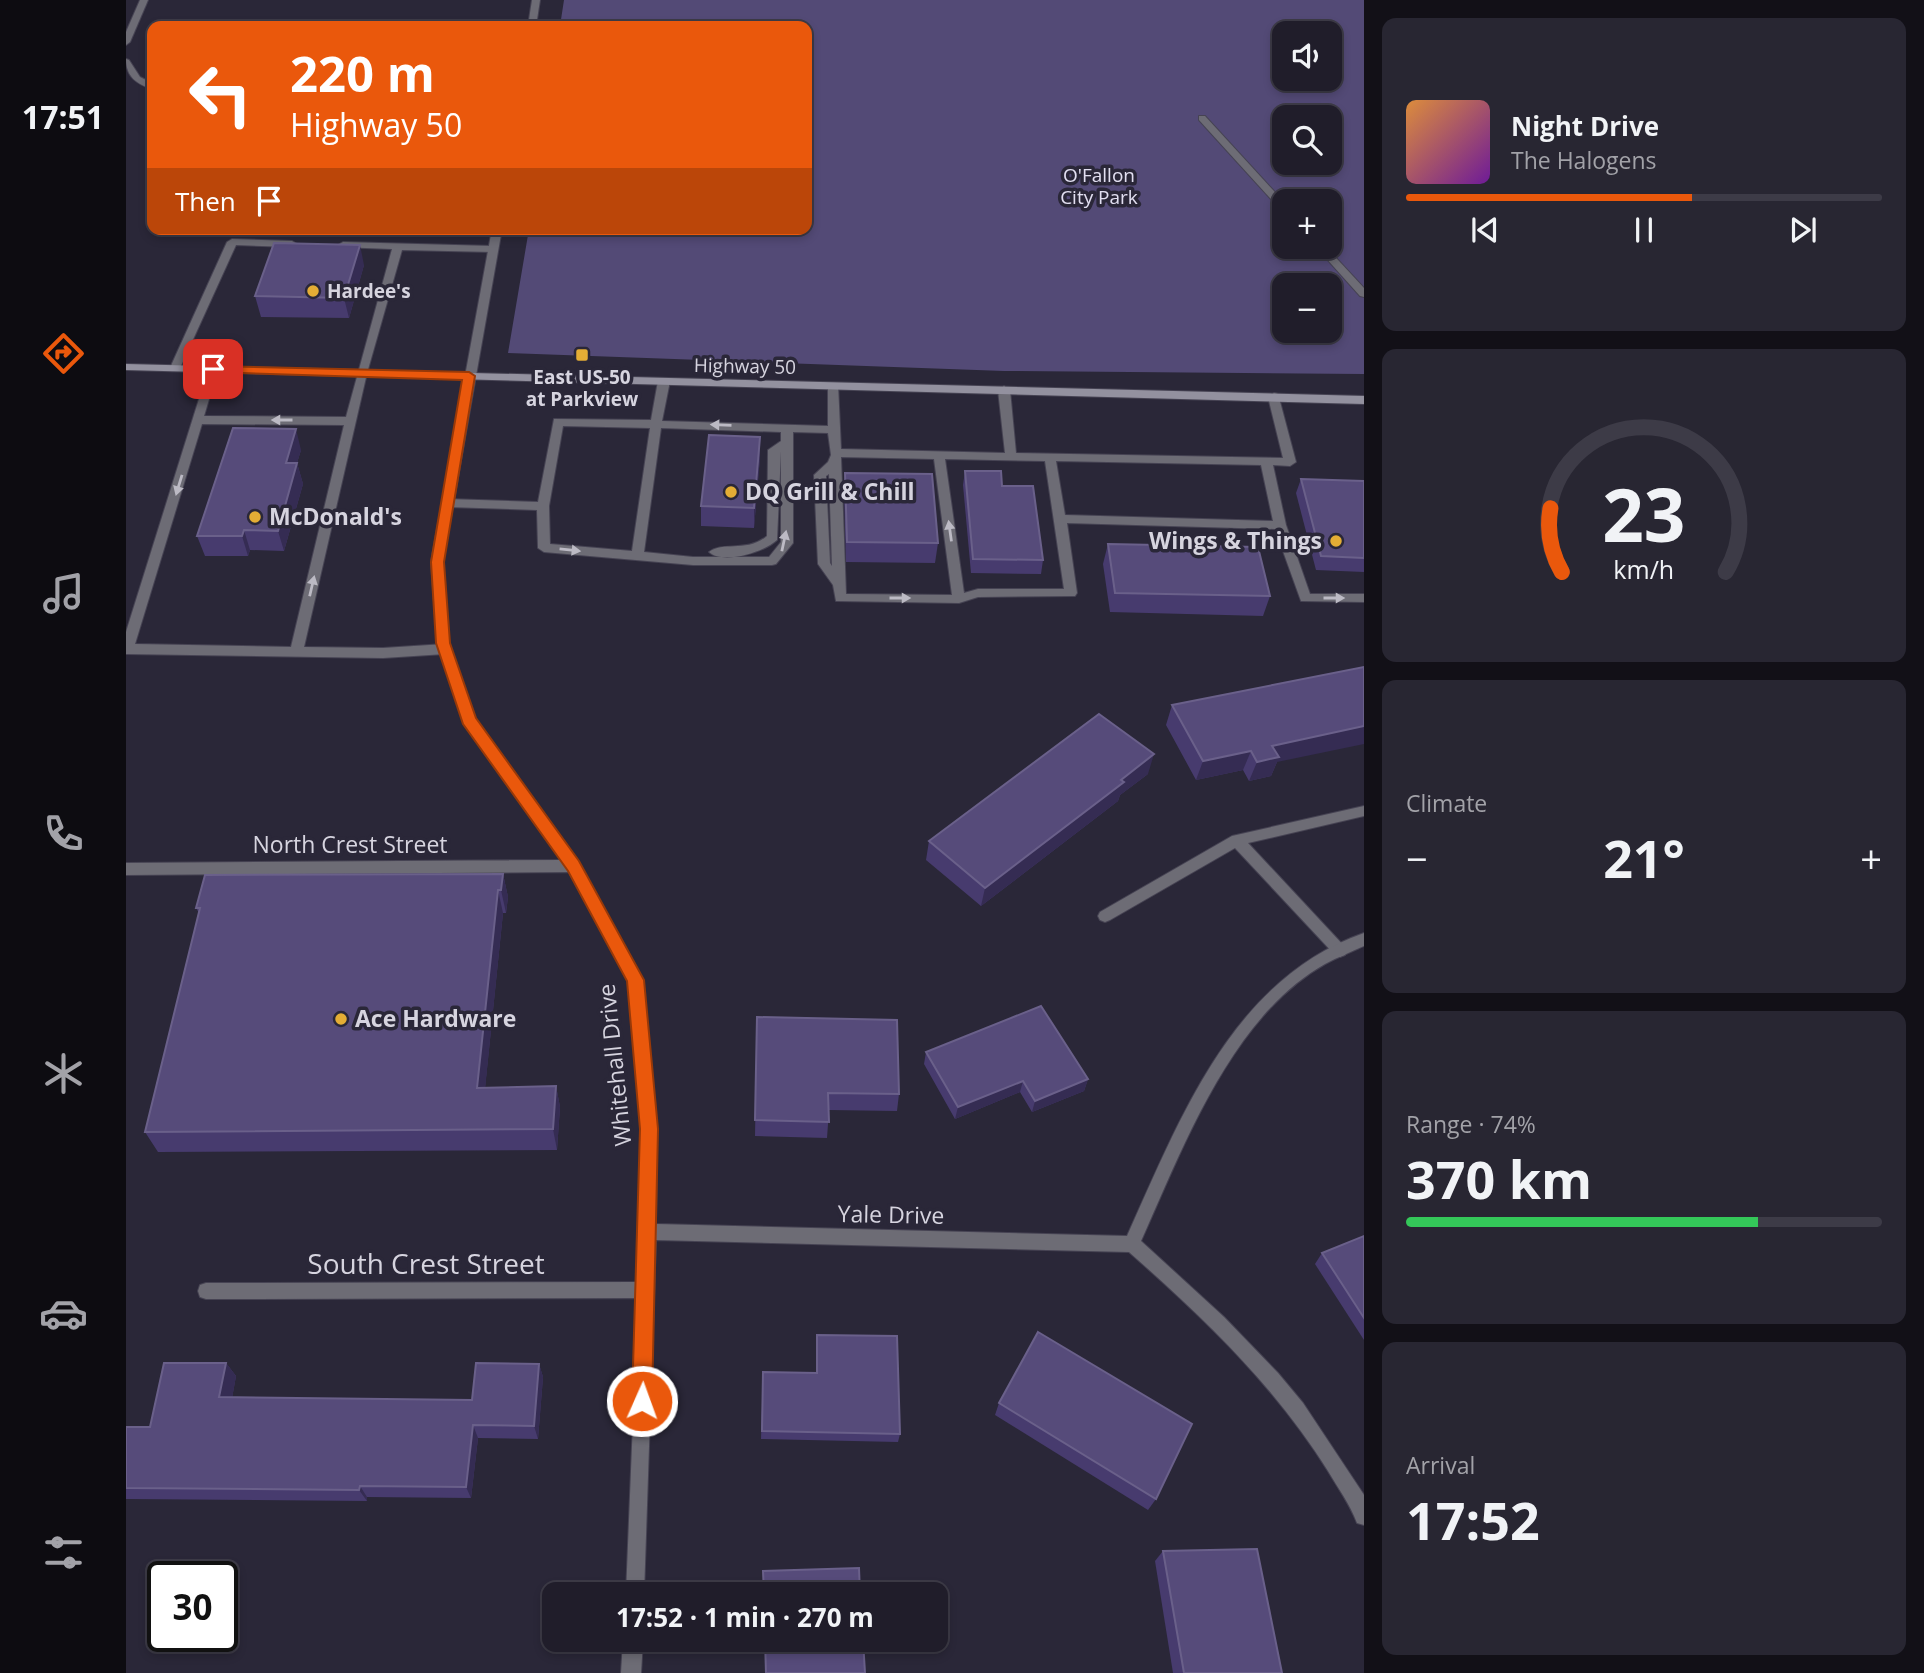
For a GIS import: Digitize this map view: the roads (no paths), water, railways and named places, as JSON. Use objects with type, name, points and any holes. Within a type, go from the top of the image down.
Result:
[{"type":"main road","name":"Highway 50","points":[[126,367],[1364,400]]},
{"type":"street","points":[[126,42],[144,0]]},
{"type":"street","points":[[533,21],[536,0]]},
{"type":"street","points":[[126,62],[137,79],[147,84]]},
{"type":"street","points":[[1202,118],[1272,194]]},
{"type":"street","name":"Whitehall Drive","points":[[496,235],[438,562],[445,649],[469,720],[573,866],[636,980],[649,1129],[647,1290],[635,1582]]},
{"type":"street","points":[[175,368],[232,242],[302,244]]},
{"type":"street","points":[[329,245],[493,249]]},
{"type":"street","points":[[296,652],[362,373],[398,247]]},
{"type":"street","points":[[1332,259],[1364,294]]},
{"type":"street","points":[[213,369],[127,649],[383,653],[445,649]]},
{"type":"street","points":[[642,557],[656,424],[664,381]]},
{"type":"street","points":[[834,386],[840,598],[959,599],[978,593],[1071,593],[1050,457]]},
{"type":"street","points":[[1004,390],[1011,456]]},
{"type":"street","points":[[834,458],[939,455],[1290,461],[1274,397]]},
{"type":"street","points":[[199,420],[351,421]]},
{"type":"street","points":[[787,428],[787,543],[781,554],[772,561],[642,557],[544,548],[543,506],[558,422],[656,424],[787,428],[834,430]]},
{"type":"street","points":[[939,455],[959,599]]},
{"type":"street","points":[[1266,460],[1280,526],[1305,598],[1364,598]]},
{"type":"street","points":[[448,503],[543,506]]},
{"type":"street","points":[[1060,519],[1280,526]]},
{"type":"street","points":[[1105,916],[1237,840],[1364,811]]},
{"type":"street","points":[[1237,840],[1340,951]]},
{"type":"street","name":"North Crest Street","points":[[126,869],[573,866]]},
{"type":"street","points":[[1364,939],[1306,971],[1265,1004],[1228,1046],[1196,1103],[1132,1244],[1212,1312],[1290,1401],[1329,1454],[1364,1516]]},
{"type":"street","name":"Yale Drive","points":[[648,1232],[1132,1244]]},
{"type":"street","name":"South Crest Street","points":[[206,1292],[647,1290]]},
{"type":"street","points":[[631,1673],[632,1652]]},
{"type":"place","name":"Hardee's","points":[[313,291]]},
{"type":"place","name":"East US-50 at Parkview","points":[[582,355]]},
{"type":"place","name":"DQ Grill & Chill","points":[[731,492]]},
{"type":"place","name":"McDonald's","points":[[255,517]]},
{"type":"place","name":"Wings & Things","points":[[1336,541]]},
{"type":"place","name":"Ace Hardware","points":[[341,1019]]},
{"type":"park label","name":"O'Fallon City Park","points":[[1099,186]]}]
